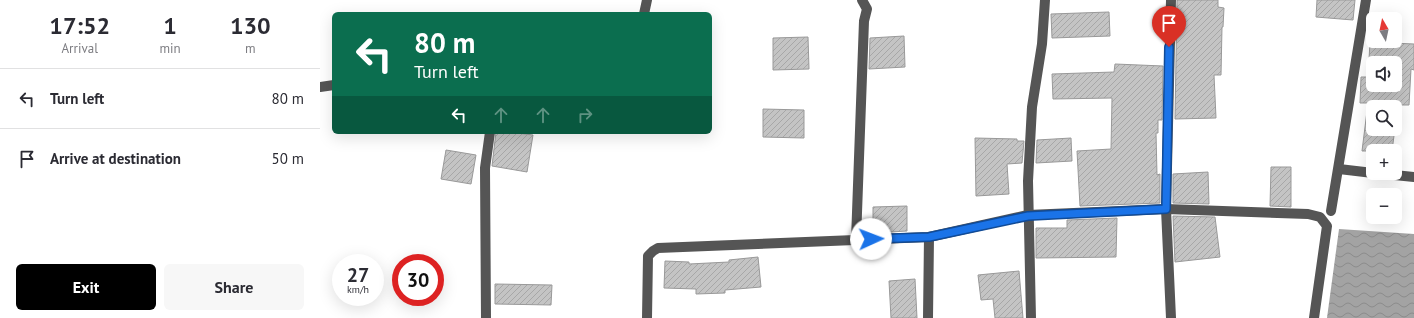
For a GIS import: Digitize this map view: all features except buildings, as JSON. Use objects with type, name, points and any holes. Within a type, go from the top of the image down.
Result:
[{"type":"street","points":[[644,12],[647,0]]},
{"type":"street","points":[[856,240],[864,21],[867,9],[862,0]]},
{"type":"street","points":[[1031,318],[1028,181],[1032,107],[1042,44],[1045,0]]},
{"type":"street","points":[[1171,0],[1166,209],[1171,318]]},
{"type":"street","points":[[1331,212],[1366,0]]},
{"type":"street","points":[[320,86],[332,85]]},
{"type":"street","points":[[486,318],[485,168],[490,134]]},
{"type":"street","points":[[1339,169],[1366,172]]},
{"type":"street","points":[[1402,176],[1414,177]]},
{"type":"street","points":[[647,318],[648,256],[658,248],[929,237],[1028,216],[1166,209],[1308,214],[1320,217],[1326,226],[1314,318]]},
{"type":"street","points":[[928,318],[929,237]]},
{"type":"water","points":[[1339,229],[1414,234],[1414,318],[1327,318]]},
{"type":"route","points":[[871,239],[929,237],[1028,216],[1166,209],[1169,47]]}]
